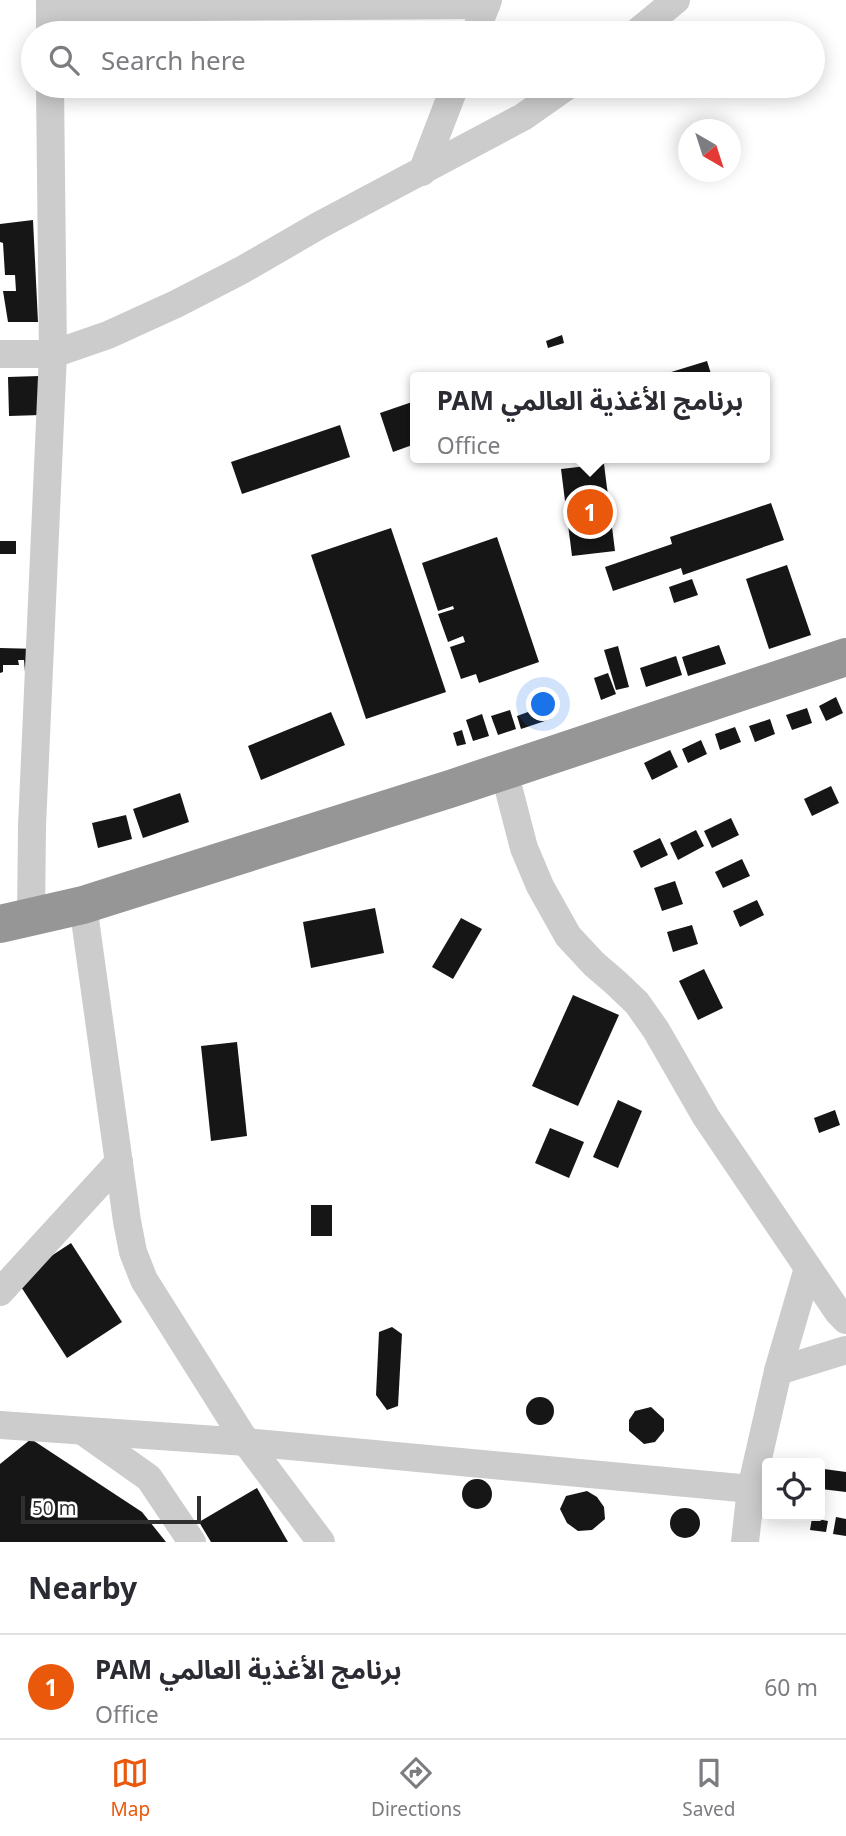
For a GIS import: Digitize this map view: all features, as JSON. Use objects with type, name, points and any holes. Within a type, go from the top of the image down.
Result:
[{"type":"highway","points":[[15,921],[83,905],[504,771],[846,657]]},
{"type":"street","points":[[651,21],[676,0]]},
{"type":"street","points":[[50,14],[487,2],[480,21]]},
{"type":"street","points":[[15,921],[32,826],[52,354],[50,98]]},
{"type":"street","points":[[422,172],[450,98]]},
{"type":"street","points":[[0,354],[52,354],[108,335],[176,304],[523,117],[550,98]]},
{"type":"street","points":[[504,771],[524,848],[540,887],[568,936],[637,1003],[656,1030],[706,1117],[846,1321]]},
{"type":"street","points":[[83,905],[133,1252],[144,1280],[246,1442],[320,1542]]},
{"type":"street","points":[[0,1292],[119,1162]]},
{"type":"street","points":[[745,1542],[751,1489],[778,1371],[808,1268]]},
{"type":"street","points":[[778,1371],[846,1350]]},
{"type":"street","points":[[0,1426],[246,1442],[751,1489]]},
{"type":"street","points":[[84,1432],[149,1478],[192,1542]]},
{"type":"building","points":[[33,220],[38,322],[8,322],[3,291],[16,291],[15,275],[5,275],[0,224]]},
{"type":"building","points":[[562,335],[564,343],[548,348],[546,341]]},
{"type":"building","points":[[707,361],[710,372],[671,372]]},
{"type":"building","points":[[40,376],[41,415],[9,416],[8,377]]},
{"type":"building","points":[[410,403],[410,446],[393,452],[380,413]]},
{"type":"building","points":[[340,425],[350,457],[242,494],[231,462]]},
{"type":"building","points":[[604,464],[615,551],[572,556],[561,469]]},
{"type":"building","points":[[771,503],[784,540],[683,575],[681,568],[613,591],[605,567],[672,544],[670,537]]},
{"type":"building","points":[[391,528],[446,692],[366,719],[311,555]]},
{"type":"building","points":[[497,537],[539,662],[479,683],[476,674],[461,679],[450,647],[465,642],[463,636],[448,642],[438,614],[454,609],[453,606],[438,611],[422,563]]},
{"type":"building","points":[[0,541],[16,541],[16,554],[0,554]]},
{"type":"building","points":[[787,565],[811,635],[769,649],[746,579]]},
{"type":"building","points":[[692,579],[698,595],[674,603],[669,587]]},
{"type":"building","points":[[719,645],[726,664],[688,676],[682,657]]},
{"type":"building","points":[[618,646],[629,687],[616,690],[604,650]]},
{"type":"building","points":[[0,648],[40,649],[25,672],[24,660],[18,660],[19,665],[3,665],[3,672],[0,673]]},
{"type":"building","points":[[676,656],[682,675],[646,687],[640,668]]},
{"type":"building","points":[[608,673],[616,694],[601,700],[594,678]]},
{"type":"building","points":[[836,697],[843,713],[826,721],[819,706]]},
{"type":"building","points":[[547,705],[551,719],[521,729],[517,716]]},
{"type":"building","points":[[807,708],[812,723],[792,730],[786,715]]},
{"type":"building","points":[[510,710],[516,729],[498,735],[491,716]]},
{"type":"building","points":[[331,712],[345,745],[261,780],[248,746]]},
{"type":"building","points":[[482,714],[489,736],[473,741],[466,720]]},
{"type":"building","points":[[770,719],[775,734],[755,742],[749,726]]},
{"type":"building","points":[[735,727],[741,742],[720,750],[715,734]]},
{"type":"building","points":[[462,730],[466,744],[457,746],[453,733]]},
{"type":"building","points":[[701,740],[707,754],[688,763],[682,749]]},
{"type":"building","points":[[670,750],[678,767],[652,780],[644,763]]},
{"type":"building","points":[[831,786],[839,803],[812,816],[804,799]]},
{"type":"building","points":[[180,793],[189,822],[143,838],[133,809]]},
{"type":"building","points":[[126,815],[132,839],[98,848],[92,823]]},
{"type":"building","points":[[731,818],[739,835],[712,848],[704,831]]},
{"type":"building","points":[[696,830],[704,846],[678,860],[670,843]]},
{"type":"building","points":[[660,838],[668,855],[641,868],[633,851]]},
{"type":"building","points":[[742,859],[750,876],[723,888],[715,872]]},
{"type":"building","points":[[675,881],[683,904],[662,911],[654,888]]},
{"type":"building","points":[[757,900],[764,915],[740,927],[733,911]]},
{"type":"building","points":[[375,908],[384,953],[311,968],[303,922]]},
{"type":"building","points":[[461,918],[482,929],[453,979],[432,967]]},
{"type":"building","points":[[692,925],[698,944],[673,952],[667,932]]},
{"type":"building","points":[[704,969],[723,1008],[698,1020],[679,981]]},
{"type":"building","points":[[573,995],[619,1015],[578,1106],[532,1086]]},
{"type":"building","points":[[237,1042],[247,1136],[211,1141],[201,1046]]},
{"type":"building","points":[[618,1100],[642,1111],[618,1168],[593,1157]]},
{"type":"building","points":[[835,1110],[840,1125],[819,1133],[814,1118]]},
{"type":"building","points":[[550,1128],[584,1142],[569,1178],[535,1163]]},
{"type":"building","points":[[311,1205],[332,1205],[332,1236],[311,1236]]},
{"type":"building","points":[[71,1243],[122,1322],[67,1358],[16,1279]]},
{"type":"building","points":[[392,1327],[402,1334],[398,1406],[387,1410],[376,1395],[379,1332]]},
{"type":"building","points":[[540,1397],[550,1401],[554,1411],[550,1421],[540,1425],[530,1421],[526,1411],[530,1401]]},
{"type":"building","points":[[651,1407],[664,1419],[664,1431],[655,1442],[644,1444],[629,1431],[629,1420],[635,1411]]},
{"type":"building","points":[[31,1439],[142,1512],[166,1542],[0,1542],[0,1464]]},
{"type":"building","points":[[825,1469],[846,1472],[846,1492],[825,1489]]},
{"type":"building","points":[[477,1479],[488,1483],[492,1494],[488,1505],[477,1509],[466,1505],[462,1494],[466,1483]]},
{"type":"building","points":[[257,1488],[288,1542],[211,1542],[199,1522]]},
{"type":"building","points":[[587,1491],[597,1497],[604,1507],[605,1519],[592,1530],[578,1531],[567,1523],[560,1509],[566,1496]]},
{"type":"building","points":[[685,1508],[696,1512],[700,1523],[696,1534],[685,1538],[674,1534],[670,1523],[674,1512]]},
{"type":"building","points":[[836,1517],[846,1519],[846,1536],[833,1534]]},
{"type":"building","points":[[812,1521],[828,1521],[826,1532],[810,1530]]},
{"type":"place","name":"PAM برنامج الأغذية العالمي","points":[[590,512]]}]
